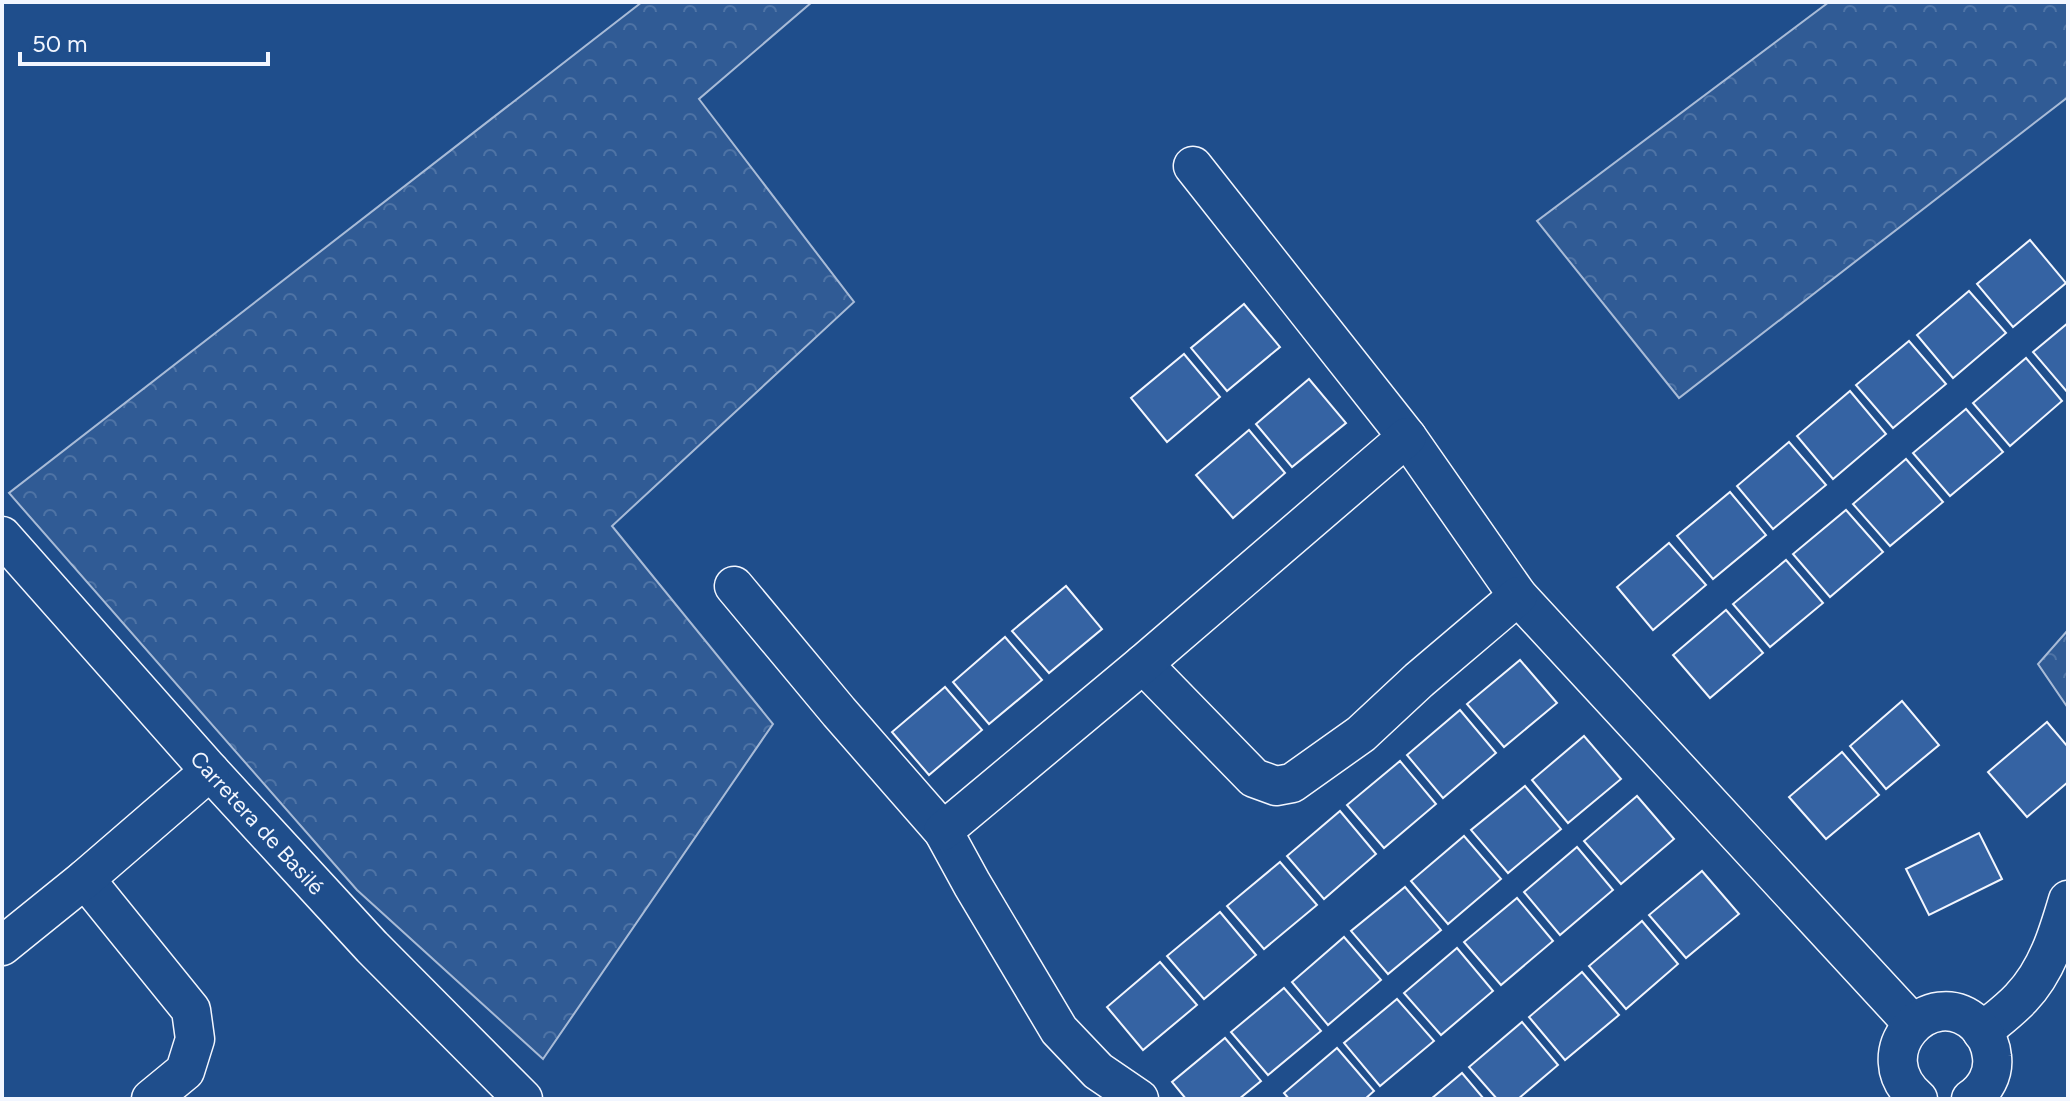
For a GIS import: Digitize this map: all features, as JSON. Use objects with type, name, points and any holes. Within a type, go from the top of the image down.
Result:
[{"type":"street","points":[[1193,166],[1407,437],[1518,596],[1913,1024]]},
{"type":"street","points":[[943,831],[1407,437]]},
{"type":"street","name":"Carretera de Basilé","points":[[2,536],[210,771],[372,947],[523,1099]]},
{"type":"street","points":[[734,586],[943,831],[1059,1030],[1098,1071],[1139,1099]]},
{"type":"street","points":[[1143,664],[1254,778],[1276,786],[1292,783],[1361,734],[1518,596]]},
{"type":"street","points":[[2,946],[210,771]]},
{"type":"street","points":[[85,879],[191,1010],[195,1039],[185,1071],[151,1099]]},
{"type":"street","points":[[1982,1032],[2021,998],[2039,975],[2057,936],[2068,900]]},
{"type":"street","points":[[1911,1097],[1899,1071],[1897,1054],[1903,1037],[1913,1024],[1927,1016],[1951,1013],[1973,1021],[1990,1047],[1992,1063],[1989,1078],[1974,1098]]},
{"type":"green space","points":[[642,2],[812,2],[699,99],[854,302],[612,526],[773,724],[543,1059],[357,890],[9,493]]},
{"type":"green space","points":[[1829,2],[2068,2],[2068,97],[1679,398],[1537,221]]},
{"type":"green space","points":[[2068,630],[2068,708],[2038,664]]},
{"type":"building","points":[[2030,240],[2066,283],[2013,327],[1977,284]]},
{"type":"building","points":[[1969,291],[2006,333],[1953,378],[1917,335]]},
{"type":"building","points":[[1244,304],[1280,347],[1227,391],[1191,348]]},
{"type":"building","points":[[2068,323],[2068,393],[2033,352]]},
{"type":"building","points":[[1909,341],[1946,384],[1893,428],[1856,385]]},
{"type":"building","points":[[1184,354],[1220,397],[1167,442],[1131,398]]},
{"type":"building","points":[[2026,358],[2062,401],[2010,446],[1973,403]]},
{"type":"building","points":[[1309,379],[1346,423],[1292,467],[1256,424]]},
{"type":"building","points":[[1850,391],[1886,434],[1833,479],[1797,436]]},
{"type":"building","points":[[1966,409],[2003,452],[1950,496],[1913,453]]},
{"type":"building","points":[[1249,430],[1285,473],[1233,518],[1196,475]]},
{"type":"building","points":[[1789,442],[1826,485],[1773,529],[1737,486]]},
{"type":"building","points":[[1906,459],[1943,502],[1890,546],[1853,504]]},
{"type":"building","points":[[1730,492],[1766,535],[1713,579],[1677,536]]},
{"type":"building","points":[[1846,510],[1883,552],[1830,597],[1793,554]]},
{"type":"building","points":[[1669,543],[1706,585],[1653,630],[1617,587]]},
{"type":"building","points":[[1786,560],[1823,603],[1770,647],[1733,604]]},
{"type":"building","points":[[1066,586],[1102,629],[1049,673],[1012,631]]},
{"type":"building","points":[[1726,610],[1763,653],[1710,698],[1673,655]]},
{"type":"building","points":[[1005,637],[1042,680],[989,724],[953,682]]},
{"type":"building","points":[[1520,660],[1557,703],[1504,747],[1467,704]]},
{"type":"building","points":[[945,687],[982,730],[929,775],[892,732]]},
{"type":"building","points":[[1902,701],[1939,745],[1886,789],[1850,746]]},
{"type":"building","points":[[1460,710],[1496,753],[1443,798],[1407,755]]},
{"type":"building","points":[[2047,722],[2068,747],[2068,782],[2027,817],[1988,772]]},
{"type":"building","points":[[1584,736],[1621,779],[1568,823],[1532,780]]},
{"type":"building","points":[[1842,752],[1879,795],[1826,839],[1789,797]]},
{"type":"building","points":[[1400,761],[1436,804],[1384,848],[1347,805]]},
{"type":"building","points":[[1525,786],[1561,829],[1508,873],[1471,830]]},
{"type":"building","points":[[1637,796],[1674,839],[1621,884],[1584,841]]},
{"type":"building","points":[[1340,811],[1376,854],[1324,899],[1287,856]]},
{"type":"building","points":[[1979,833],[2002,879],[1929,915],[1906,869]]},
{"type":"building","points":[[1464,836],[1501,879],[1448,924],[1411,881]]},
{"type":"building","points":[[1577,847],[1613,890],[1560,935],[1524,892]]},
{"type":"building","points":[[1280,862],[1317,905],[1264,949],[1227,906]]},
{"type":"building","points":[[1702,871],[1739,914],[1686,958],[1649,915]]},
{"type":"building","points":[[1405,887],[1441,930],[1388,974],[1351,931]]},
{"type":"building","points":[[1517,898],[1553,941],[1501,985],[1464,942]]},
{"type":"building","points":[[1220,912],[1256,955],[1204,999],[1167,956]]},
{"type":"building","points":[[1642,921],[1678,964],[1626,1009],[1589,966]]},
{"type":"building","points":[[1344,937],[1381,980],[1328,1025],[1292,982]]},
{"type":"building","points":[[1457,948],[1493,991],[1441,1035],[1404,993]]},
{"type":"building","points":[[1160,962],[1197,1005],[1143,1050],[1107,1007]]},
{"type":"building","points":[[1582,972],[1619,1015],[1565,1060],[1529,1017]]},
{"type":"building","points":[[1284,988],[1321,1031],[1268,1075],[1231,1032]]},
{"type":"building","points":[[1397,999],[1434,1041],[1380,1086],[1344,1043]]},
{"type":"building","points":[[1522,1022],[1558,1065],[1518,1099],[1497,1099],[1469,1067]]},
{"type":"building","points":[[1225,1038],[1261,1081],[1239,1099],[1186,1099],[1172,1082]]},
{"type":"building","points":[[1337,1048],[1374,1091],[1365,1099],[1289,1099],[1284,1093]]},
{"type":"building","points":[[1462,1073],[1484,1099],[1431,1099]]}]
